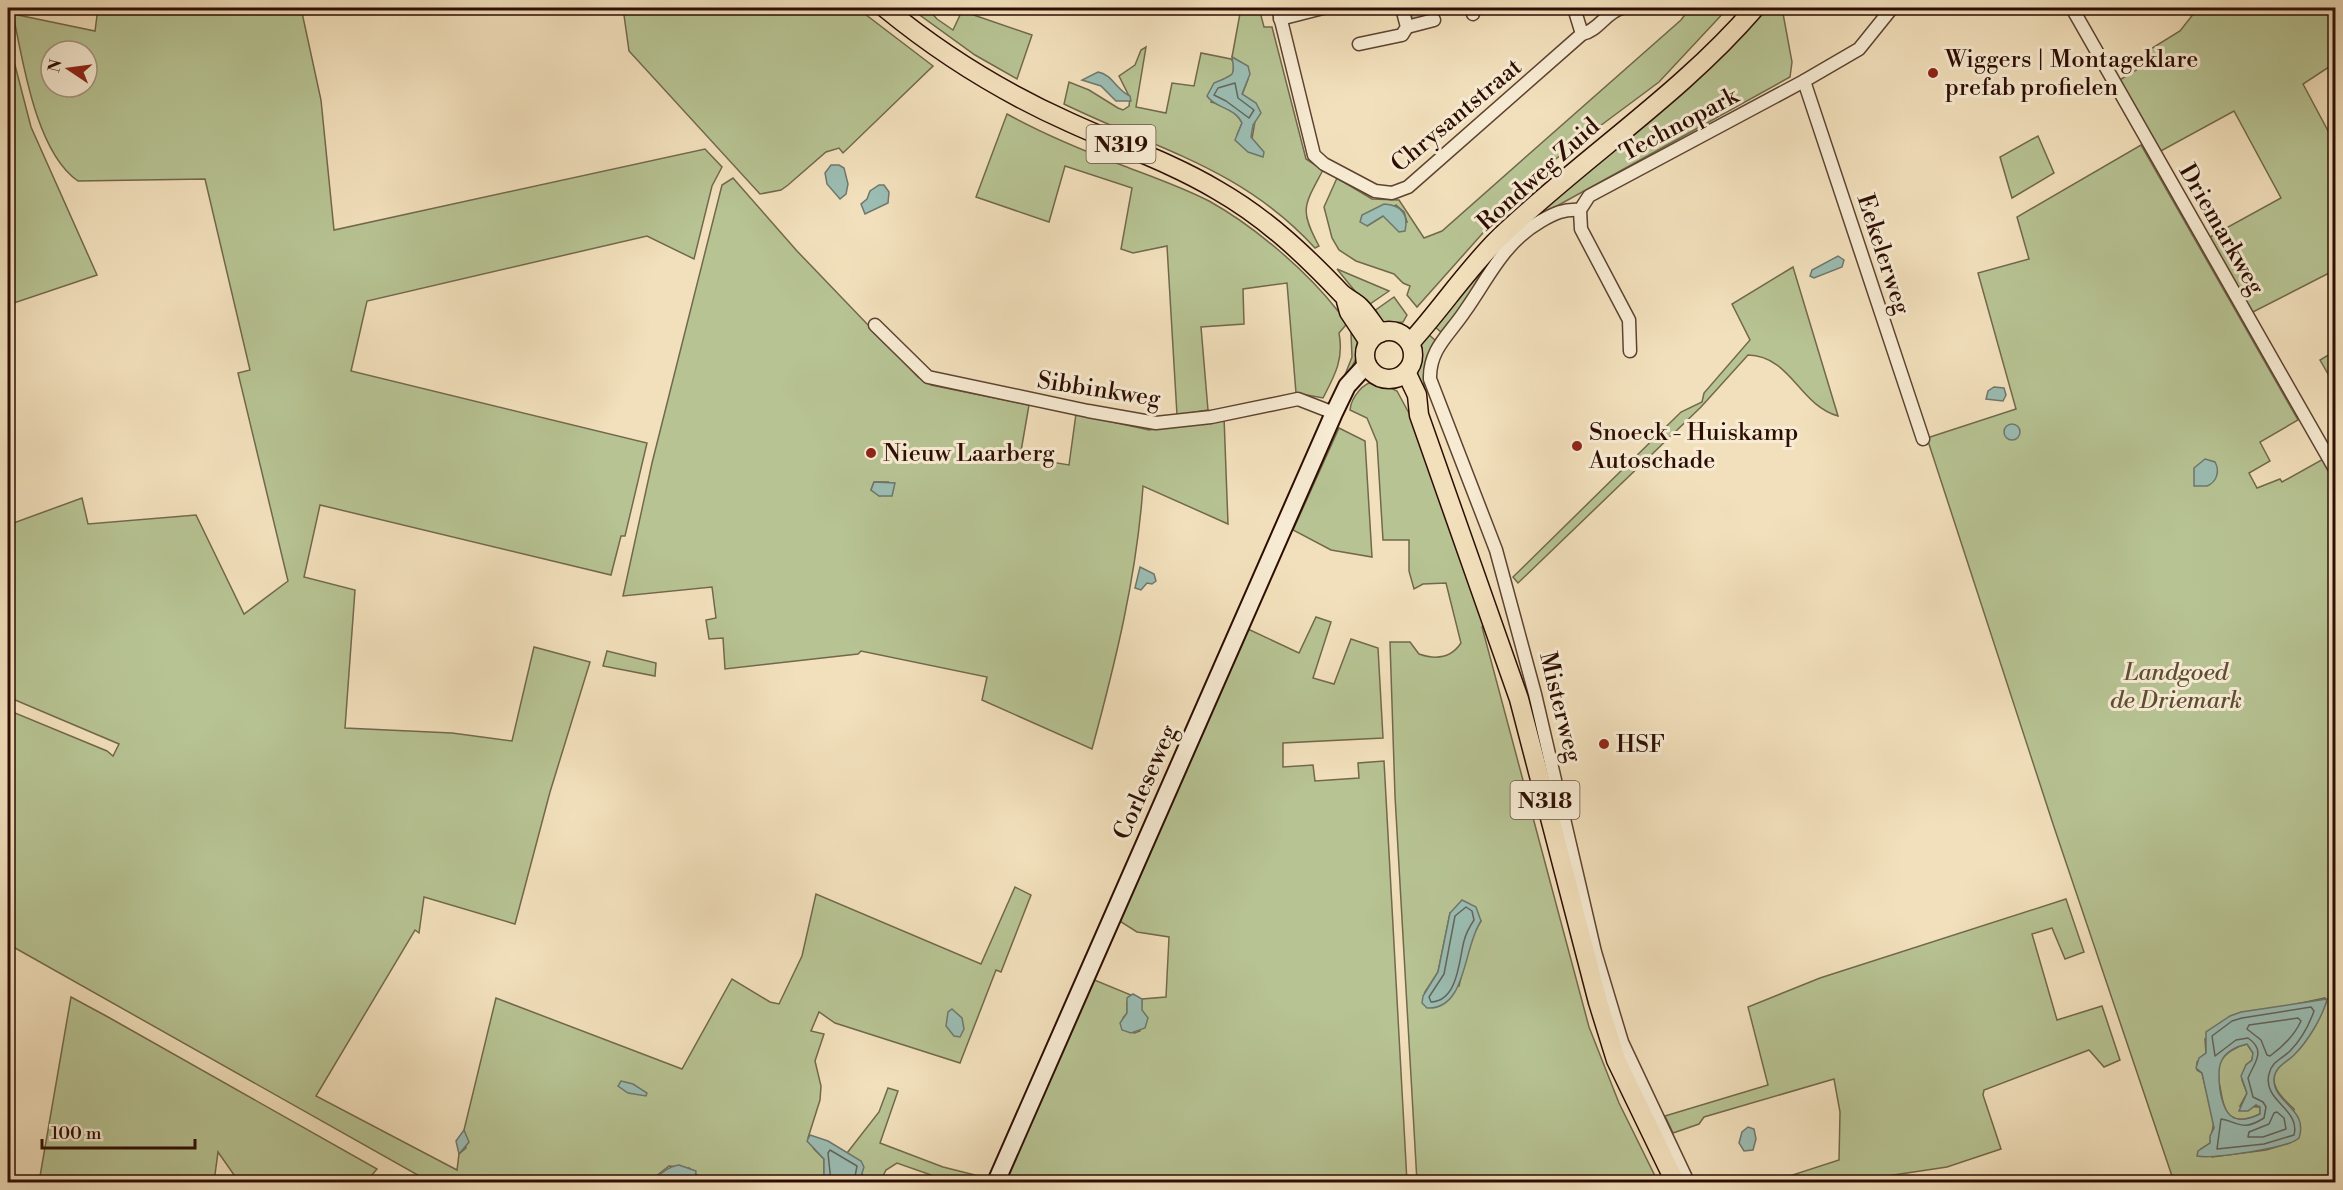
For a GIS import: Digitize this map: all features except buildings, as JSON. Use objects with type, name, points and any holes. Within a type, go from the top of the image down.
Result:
[{"type":"main road","name":"N319","points":[[885,8],[952,58],[999,87],[1070,123],[1160,160],[1218,190],[1271,226],[1300,250],[1345,297],[1349,312],[1374,338]]},
{"type":"main road","name":"Rondweg Zuid","points":[[1642,114],[1742,8]]},
{"type":"main road","name":"Rondweg Zuid","points":[[1406,339],[1499,238],[1703,64],[1755,8]]},
{"type":"main road","points":[[1391,331],[1406,339],[1413,358],[1400,375],[1387,379],[1370,369],[1365,357],[1374,338],[1391,331]]},
{"type":"main road","name":"Corleseweg","points":[[996,1182],[1347,386],[1370,369]]},
{"type":"main road","name":"Misterweg","points":[[1400,375],[1432,445],[1519,699],[1598,1002],[1616,1060],[1675,1182]]},
{"type":"street","points":[[1279,13],[1323,8]]},
{"type":"street","points":[[1402,8],[1407,27]]},
{"type":"street","points":[[1574,8],[1582,34]]},
{"type":"street","name":"Chrysantstraat","points":[[1279,13],[1314,155],[1324,164],[1360,184],[1383,193],[1392,193],[1408,187],[1582,34],[1588,33],[1615,10],[1622,8]]},
{"type":"street","name":"Technopark","points":[[1580,210],[1589,196],[1804,81],[1859,49],[1892,8]]},
{"type":"street","name":"Driemarkweg","points":[[2072,8],[2336,471]]},
{"type":"street","points":[[1359,44],[1402,35],[1407,27],[1434,20]]},
{"type":"street","name":"Eekelerweg","points":[[1804,81],[1923,439]]},
{"type":"street","name":"Misterweg","points":[[1580,210],[1564,209],[1527,229],[1503,250],[1467,310],[1434,352],[1430,379],[1496,550],[1535,694],[1595,952],[1622,1042],[1688,1182]]},
{"type":"street","points":[[1580,210],[1581,229],[1629,320],[1630,351]]},
{"type":"street","name":"Sibbinkweg","points":[[875,325],[928,377],[1088,411],[1156,423],[1211,417],[1301,399],[1337,408]]},
{"type":"green space","points":[[98,8],[301,8],[321,100],[334,230],[705,149],[722,167],[712,186],[694,259],[647,236],[367,301],[351,371],[647,443],[625,536],[621,536],[611,575],[320,505],[304,577],[355,590],[345,728],[452,733],[512,741],[534,647],[590,662],[550,792],[515,924],[424,897],[419,933],[415,930],[316,1096],[457,1170],[459,1154],[466,1148],[464,1130],[496,998],[682,1069],[732,979],[770,1002],[779,1004],[802,956],[816,894],[981,964],[1015,887],[1031,895],[1001,972],[996,970],[960,1063],[835,1023],[819,1012],[811,1031],[824,1034],[815,1061],[821,1086],[820,1100],[808,1138],[814,1149],[824,1159],[824,1179],[828,1182],[669,1182],[695,1179],[697,1175],[689,1168],[669,1166],[655,1177],[627,1179],[622,1182],[430,1182],[8,944],[8,710],[107,751],[113,756],[119,744],[8,697],[8,525],[82,498],[88,524],[196,515],[244,614],[288,581],[238,373],[250,370],[205,179],[78,181],[64,167],[42,128],[27,80],[13,14],[95,31]]},
{"type":"green space","points":[[623,8],[857,8],[933,66],[843,153],[839,148],[826,152],[781,190],[760,194],[629,51]]},
{"type":"green space","points":[[910,8],[927,8],[937,19],[953,30],[962,11],[1032,35],[1017,79],[975,55]]},
{"type":"green space","points":[[1241,8],[1259,8],[1264,27],[1272,27],[1306,159],[1323,170],[1306,208],[1309,224],[1319,246],[1315,248],[1287,221],[1258,198],[1228,179],[1165,148],[1064,104],[1069,82],[1089,90],[1123,110],[1129,106],[1130,98],[1119,76],[1135,65],[1141,50],[1146,47],[1136,107],[1166,113],[1172,83],[1194,86],[1201,53],[1231,59],[1234,63],[1233,74],[1222,80],[1211,102],[1233,112],[1242,123],[1237,135],[1259,147],[1252,139],[1255,121],[1242,95],[1248,79],[1248,67],[1232,57]]},
{"type":"green space","points":[[1409,8],[1463,8],[1413,22]]},
{"type":"green space","points":[[1690,8],[1728,8],[1659,82],[1545,167],[1526,192],[1490,225],[1417,307],[1407,295],[1410,286],[1394,274],[1356,261],[1339,250],[1332,238],[1324,207],[1337,178],[1372,199],[1399,200],[1424,238],[1442,231],[1681,20]],"holes":[[[1396,205],[1404,212],[1407,222],[1383,216],[1367,226]]]},
{"type":"green space","points":[[1761,8],[1782,8],[1792,62],[1790,77],[1528,222]]},
{"type":"green space","points":[[2198,8],[2335,8],[2335,63],[2303,84],[2335,144],[2335,270],[2251,313],[2208,238],[2281,198],[2234,111],[2159,152],[2118,81],[2154,59],[2149,50],[2180,31]]},
{"type":"green space","points":[[8,38],[31,127],[97,275],[8,305]]},
{"type":"green space","points":[[1007,114],[1065,142],[1209,201],[1244,223],[1278,250],[1311,280],[1338,311],[1344,309],[1351,319],[1339,333],[1339,359],[1335,374],[1323,398],[1296,393],[1287,283],[1243,289],[1244,324],[1201,327],[1208,410],[1177,415],[1167,246],[1133,253],[1121,249],[1132,188],[1065,166],[1049,222],[976,197]]},
{"type":"green space","points":[[2038,136],[2054,173],[2012,198],[2000,157]]},
{"type":"green space","name":"Landgoed de Driemark","points":[[2141,145],[2298,420],[2260,442],[2270,461],[2249,473],[2257,488],[2280,479],[2282,482],[2325,458],[2335,476],[2335,1182],[2174,1182],[2053,824],[1927,438],[2016,409],[1978,273],[2029,259],[2017,217]],"holes":[[[2325,998],[2326,1003],[2298,1051],[2280,1066],[2274,1078],[2277,1090],[2294,1109],[2290,1143],[2266,1150],[2212,1157],[2201,1149],[2210,1143],[2214,1122],[2202,1073],[2197,1070],[2197,1062],[2206,1053],[2205,1039],[2278,1008]]]},
{"type":"green space","points":[[733,178],[797,251],[918,377],[931,385],[1029,405],[1020,457],[1069,465],[1076,414],[1149,430],[1224,417],[1228,524],[1143,486],[1130,586],[1117,652],[1092,749],[982,700],[987,677],[861,651],[858,654],[725,669],[723,638],[709,639],[706,620],[716,618],[712,587],[623,596],[652,463],[722,185]],"holes":[[[874,482],[888,482],[880,496],[871,490]]]},
{"type":"green space","points":[[1487,260],[1468,298],[1442,333],[1434,326]]},
{"type":"green space","points":[[1793,267],[1838,416],[1814,402],[1775,363],[1763,357],[1748,355],[1701,407],[1518,583],[1513,577],[1681,412],[1702,402],[1704,393],[1750,340],[1732,304]]},
{"type":"green space","points":[[1337,269],[1389,291],[1367,306]]},
{"type":"green space","points":[[1394,297],[1407,315],[1403,322],[1383,323],[1370,314]]},
{"type":"green space","points":[[1353,329],[1357,336],[1358,351],[1341,385],[1352,357],[1351,334]]},
{"type":"green space","points":[[1428,334],[1436,341],[1426,365],[1425,392],[1414,370],[1420,348]]},
{"type":"green space","points":[[2335,351],[2335,386],[2320,360]]},
{"type":"green space","points":[[1376,381],[1397,391],[1418,430],[1488,621],[1482,627],[1589,1027],[1619,1103],[1658,1182],[1417,1182],[1395,796],[1390,642],[1410,642],[1419,654],[1431,657],[1448,655],[1461,643],[1446,583],[1423,584],[1414,589],[1409,571],[1409,540],[1383,540],[1377,442],[1367,418],[1350,410],[1358,391]],"holes":[[[1450,913],[1481,921],[1470,940],[1459,986],[1425,992],[1438,972]]]},
{"type":"green space","points":[[1339,428],[1365,441],[1372,557],[1331,550],[1293,530]]},
{"type":"green space","points":[[1316,617],[1331,622],[1313,678],[1334,684],[1351,639],[1378,648],[1383,738],[1283,743],[1283,767],[1313,765],[1315,781],[1359,778],[1358,763],[1384,761],[1407,1182],[1003,1182],[1092,979],[1131,995],[1127,1002],[1127,1013],[1123,1018],[1134,1033],[1140,1031],[1142,999],[1166,997],[1169,937],[1137,932],[1118,920],[1248,629],[1299,653]]},
{"type":"green space","points":[[607,651],[656,663],[655,676],[603,666]]},
{"type":"green space","points":[[2066,899],[2084,952],[2065,959],[2052,928],[2032,934],[2057,1020],[2102,1006],[2120,1060],[2104,1067],[2089,1050],[1984,1090],[1983,1095],[2001,1149],[1947,1167],[1847,1182],[1771,1182],[1839,1160],[1840,1112],[1834,1079],[1704,1117],[1699,1124],[1673,1133],[1665,1116],[1768,1085],[1748,1007],[1820,978]]},
{"type":"green space","points":[[71,997],[377,1169],[366,1182],[239,1182],[218,1152],[214,1182],[39,1182]]},
{"type":"green space","points":[[2247,1044],[2253,1053],[2252,1060],[2246,1065],[2242,1080],[2247,1093],[2240,1106],[2260,1107],[2260,1114],[2251,1118],[2237,1119],[2228,1114],[2225,1108],[2219,1070],[2222,1059],[2228,1053]]},
{"type":"green space","points":[[888,1088],[898,1091],[880,1143],[943,1167],[979,1176],[976,1182],[951,1182],[897,1163],[886,1170],[880,1182],[859,1182],[863,1175],[847,1153],[879,1112]]},
{"type":"water","points":[[1232,57],[1248,66],[1250,74],[1242,94],[1256,103],[1261,113],[1253,125],[1251,137],[1264,152],[1263,157],[1248,152],[1235,140],[1242,123],[1239,118],[1214,103],[1207,96],[1214,83],[1229,77],[1233,72]]},
{"type":"water","points":[[1098,72],[1111,79],[1125,94],[1130,96],[1131,101],[1116,101],[1101,86],[1082,80]]},
{"type":"water","points":[[831,165],[844,168],[848,184],[846,194],[840,199],[827,184],[825,173]]},
{"type":"water","points":[[879,185],[884,185],[889,192],[888,203],[865,214],[861,204],[867,199],[870,191]]},
{"type":"water","points":[[1384,204],[1399,208],[1405,215],[1405,231],[1399,232],[1383,216],[1367,226],[1360,222],[1362,215]]},
{"type":"water","points":[[1838,256],[1844,260],[1842,267],[1814,278],[1810,276],[1812,270]]},
{"type":"water","points":[[1994,387],[2004,388],[2006,395],[2003,401],[1986,399],[1988,391]]},
{"type":"water","points":[[2009,424],[2015,424],[2020,432],[2018,438],[2009,440],[2004,435],[2004,429]]},
{"type":"water","points":[[2205,459],[2215,462],[2217,476],[2207,486],[2194,486],[2194,468]]},
{"type":"water","points":[[874,482],[895,483],[892,496],[879,496],[871,490]]},
{"type":"water","points":[[1140,567],[1154,574],[1156,581],[1152,584],[1147,583],[1141,590],[1135,588]]},
{"type":"water","points":[[1462,900],[1476,907],[1481,921],[1475,932],[1457,988],[1450,999],[1440,1006],[1427,1008],[1422,1003],[1423,996],[1438,972],[1450,913]]},
{"type":"water","points":[[1133,994],[1142,999],[1142,1010],[1148,1018],[1145,1028],[1131,1033],[1122,1030],[1120,1023],[1127,1013],[1127,998]]},
{"type":"water","points":[[2327,999],[2310,1035],[2300,1049],[2280,1067],[2274,1078],[2278,1094],[2299,1119],[2301,1128],[2299,1138],[2292,1142],[2250,1152],[2197,1156],[2198,1151],[2210,1143],[2210,1136],[2214,1128],[2202,1073],[2196,1068],[2199,1058],[2206,1053],[2206,1032],[2230,1016],[2241,1012]],"holes":[[[2247,1044],[2253,1053],[2252,1060],[2246,1065],[2241,1076],[2247,1093],[2239,1111],[2248,1111],[2256,1105],[2260,1107],[2260,1114],[2251,1118],[2237,1119],[2231,1116],[2224,1106],[2220,1090],[2220,1065],[2225,1055],[2239,1046]]]},
{"type":"water","points":[[952,1009],[962,1018],[964,1029],[960,1037],[954,1036],[946,1026],[948,1012]]},
{"type":"water","points":[[621,1081],[633,1084],[647,1093],[646,1096],[628,1093],[618,1086]]},
{"type":"water","points":[[1748,1127],[1754,1129],[1756,1139],[1753,1150],[1744,1151],[1739,1143],[1742,1132]]},
{"type":"water","points":[[464,1130],[469,1142],[459,1154],[456,1141]]},
{"type":"water","points":[[810,1135],[828,1141],[861,1161],[864,1167],[859,1182],[824,1180],[824,1159],[807,1141]]},
{"type":"water","points":[[679,1165],[696,1171],[695,1179],[687,1182],[622,1182],[629,1179],[652,1178]]},
{"type":"place","name":"Wiggers | Montageklare prefab profielen","points":[[1933,73]]},
{"type":"place","name":"Snoeck - Huiskamp Autoschade","points":[[1577,446]]},
{"type":"place","name":"Nieuw Laarberg","points":[[871,453]]},
{"type":"place","name":"HSF","points":[[1604,744]]}]
